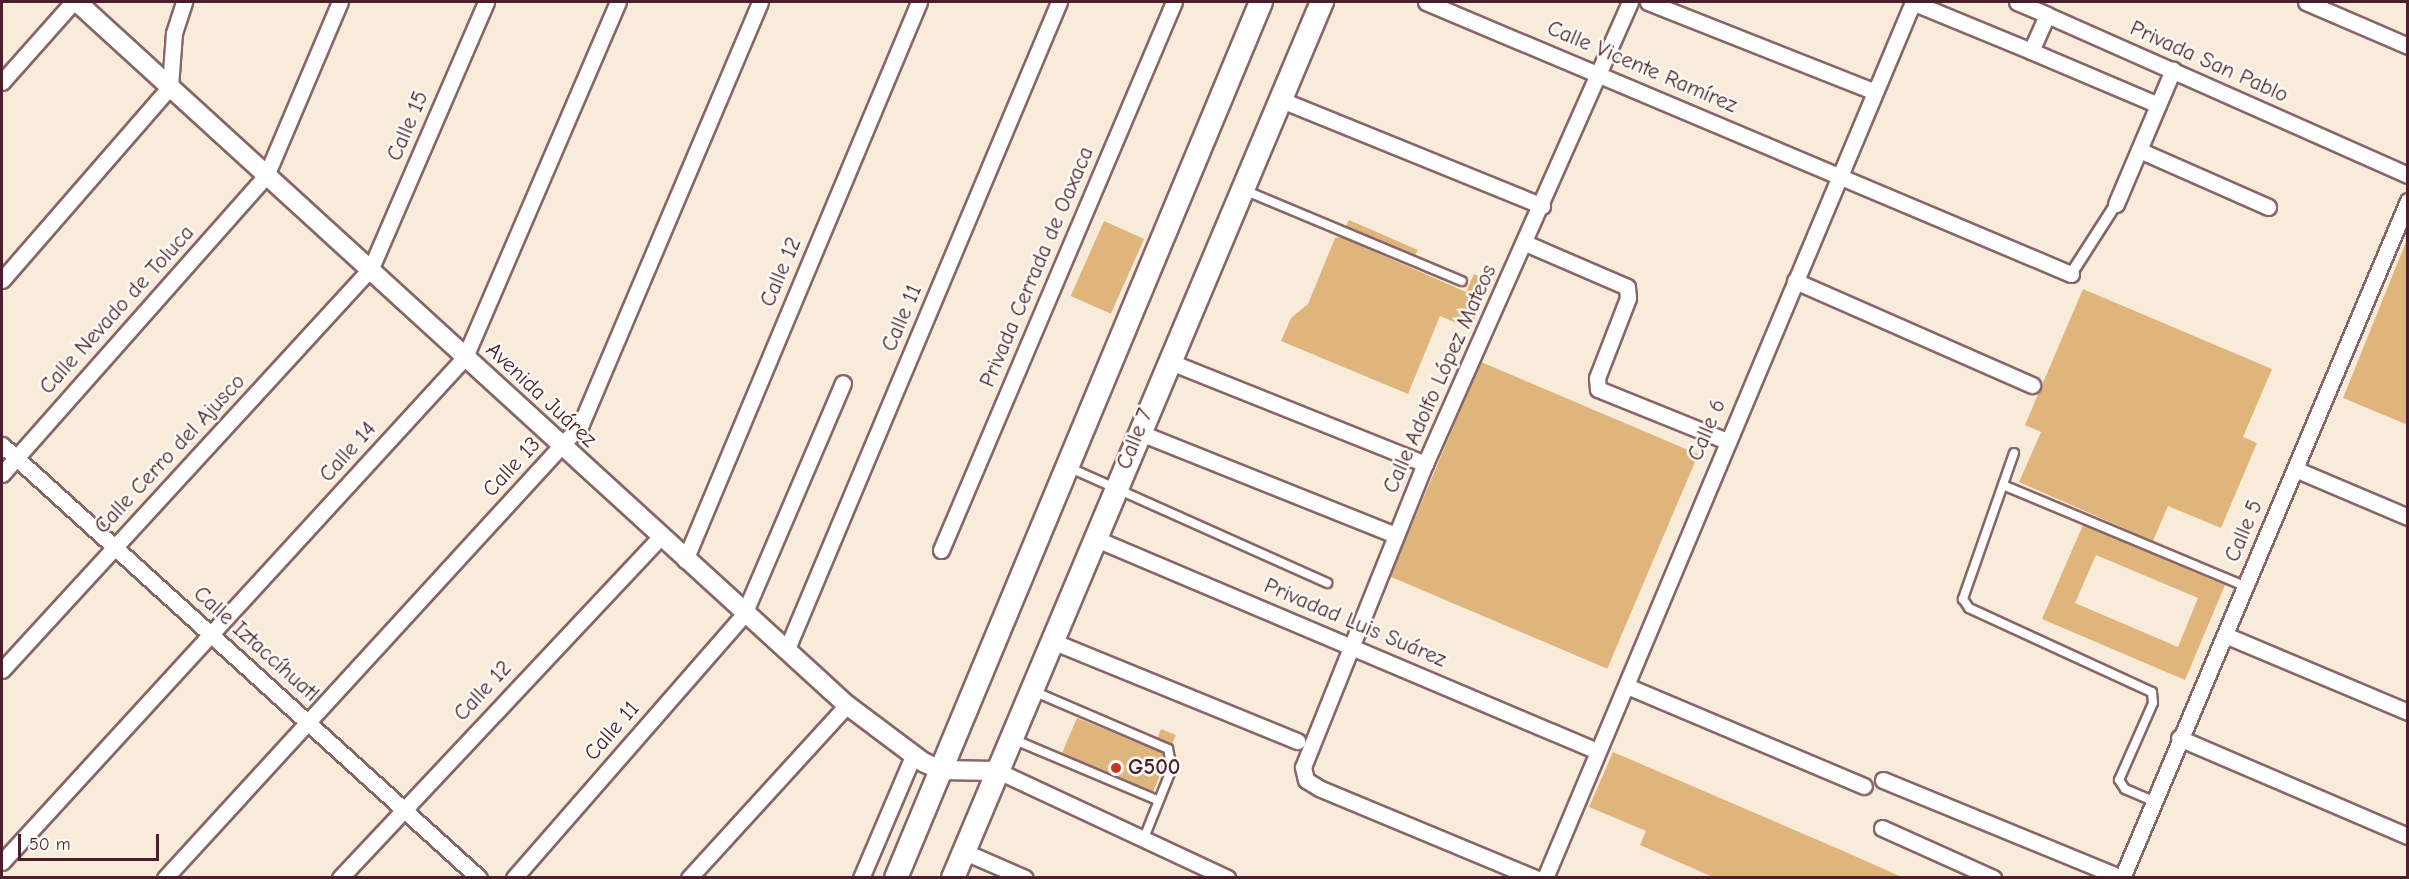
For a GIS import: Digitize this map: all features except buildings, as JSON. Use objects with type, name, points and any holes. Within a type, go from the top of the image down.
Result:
[{"type":"main road","points":[[896,878],[1261,2]]},
{"type":"main road","name":"Calle 7","points":[[953,878],[1240,189],[1322,2]]},
{"type":"street","points":[[2,82],[75,2]]},
{"type":"street","name":"Avenida Juárez","points":[[75,2],[371,268],[561,448],[847,705],[913,756],[940,770],[998,771]]},
{"type":"street","points":[[2,280],[170,87],[174,33],[184,2]]},
{"type":"street","name":"Calle Nevado de Toluca","points":[[2,474],[266,176],[340,2]]},
{"type":"street","name":"Calle 15","points":[[371,268],[486,2]]},
{"type":"street","name":"Calle 14","points":[[2,862],[213,635],[465,357],[618,2]]},
{"type":"street","name":"Calle 13","points":[[165,878],[581,424],[760,2]]},
{"type":"street","name":"Calle 12","points":[[685,560],[919,2]]},
{"type":"street","name":"Calle 11","points":[[786,651],[1059,2]]},
{"type":"street","name":"Privada Cerrada de Oaxaca","points":[[941,550],[1174,2]]},
{"type":"street","name":"Calle Vicente Ramírez","points":[[1426,2],[1599,72],[2071,274]]},
{"type":"street","name":"Calle Adolfo López Mateos","points":[[1535,878],[1306,780],[1309,748],[1425,464],[1542,206],[1630,2]]},
{"type":"street","points":[[1648,2],[1875,92]]},
{"type":"street","points":[[1912,2],[2158,105]]},
{"type":"street","name":"Calle 6","points":[[1545,878],[1912,2]]},
{"type":"street","name":"Privada San Pablo","points":[[2017,2],[2408,175]]},
{"type":"street","points":[[2306,2],[2408,46]]},
{"type":"street","points":[[2031,51],[2047,15]]},
{"type":"street","points":[[2071,274],[2116,204],[2173,70]]},
{"type":"street","points":[[1280,99],[1542,206]]},
{"type":"street","points":[[2139,150],[2268,207]]},
{"type":"street","name":"Calle 5","points":[[2122,878],[2179,738],[2408,201]]},
{"type":"street","points":[[1525,243],[1626,287],[1628,298],[1597,378],[1598,388],[1727,441]]},
{"type":"street","name":"Calle Cerro del Ajusco","points":[[2,670],[371,268]]},
{"type":"street","points":[[1795,281],[2032,385]]},
{"type":"street","points":[[1168,361],[1425,464]]},
{"type":"street","name":"Calle 11","points":[[514,878],[744,614],[843,383]]},
{"type":"street","points":[[1138,432],[1396,535]]},
{"type":"street","name":"Calle Iztaccíhuatl","points":[[2,445],[479,878]]},
{"type":"street","points":[[2295,469],[2408,517]]},
{"type":"street","name":"Calle 12","points":[[340,878],[660,537]]},
{"type":"street","name":"Privadad Luis Suárez","points":[[1094,538],[1597,751]]},
{"type":"street","points":[[2225,634],[2408,712]]},
{"type":"street","points":[[1052,641],[1297,741]]},
{"type":"street","points":[[1626,686],[1864,786]]},
{"type":"street","points":[[689,878],[847,705]]},
{"type":"street","points":[[2179,738],[2408,836]]},
{"type":"street","points":[[861,877],[913,756]]},
{"type":"street","points":[[998,771],[1227,878]]},
{"type":"street","points":[[1882,780],[2122,878]]},
{"type":"street","points":[[1882,828],[1993,878]]},
{"type":"street","points":[[965,852],[1025,878]]},
{"type":"lane","points":[[1240,189],[1462,280]]},
{"type":"lane","points":[[2014,453],[1963,594],[1965,604],[2152,692],[2153,703],[2119,780],[2125,789],[2153,801]]},
{"type":"lane","points":[[1067,467],[1327,583]]},
{"type":"lane","points":[[2003,485],[2245,586]]},
{"type":"lane","points":[[1032,690],[1168,749],[1172,768],[1157,800],[1144,838]]},
{"type":"lane","points":[[1012,738],[1157,800]]},
{"type":"place","name":"G500","points":[[1116,768]]}]
